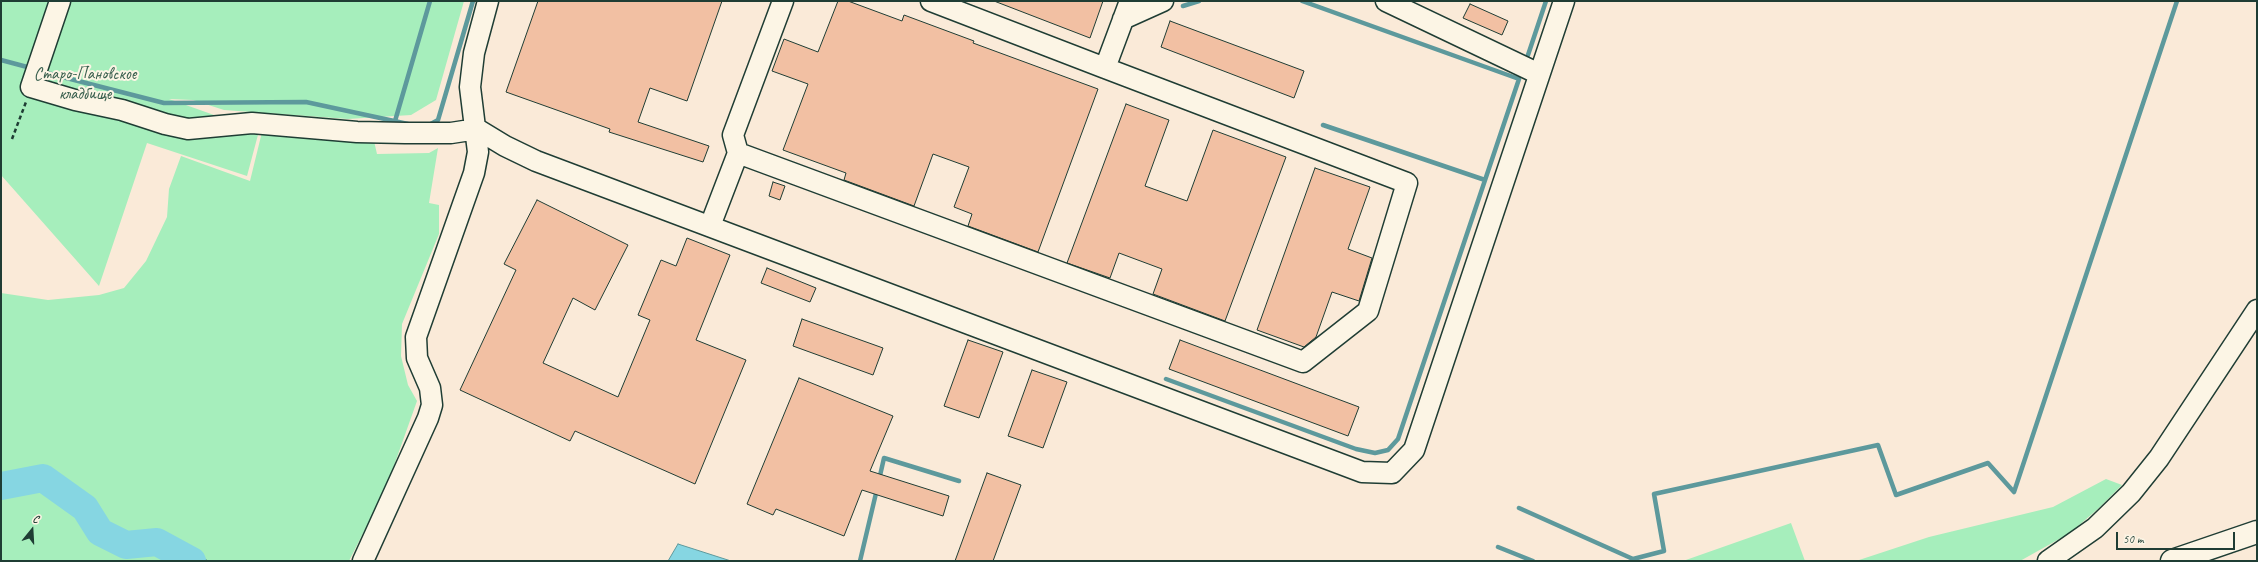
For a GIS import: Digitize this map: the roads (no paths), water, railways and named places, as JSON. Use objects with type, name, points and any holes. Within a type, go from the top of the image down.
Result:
[{"type":"highway","points":[[2172,561],[2257,532]]},
{"type":"street","points":[[60,1],[31,87],[75,100],[122,110],[165,124],[188,129],[252,123],[357,132],[405,134],[451,133],[477,129],[505,146],[536,161],[1362,472],[1392,473],[1414,450],[1564,1]]},
{"type":"street","points":[[363,561],[428,418],[432,406],[430,388],[418,358],[416,337],[474,172],[478,152],[477,129],[470,87],[474,52],[488,1]]},
{"type":"street","points":[[710,226],[738,153],[733,135],[782,1]]},
{"type":"street","points":[[738,153],[1303,362],[1368,311],[1407,183],[931,1]]},
{"type":"street","points":[[1105,68],[1126,10],[1163,1]]},
{"type":"street","points":[[1386,1],[1539,74]]},
{"type":"street","points":[[2048,561],[2096,528],[2131,493],[2159,458],[2257,310]]},
{"type":"water","points":[[678,544],[731,561],[668,561]]},
{"type":"waterway","points":[[395,121],[430,1]]},
{"type":"waterway","points":[[429,125],[438,120],[473,1]]},
{"type":"waterway","points":[[1183,6],[1199,1]]},
{"type":"waterway","points":[[1166,379],[1356,449],[1375,453],[1388,450],[1398,439],[1519,79],[1302,1]]},
{"type":"waterway","points":[[1528,55],[1546,1]]},
{"type":"waterway","points":[[1519,508],[1633,559],[1664,551],[1654,494],[1878,445],[1896,495],[1988,463],[2014,492],[2177,1]]},
{"type":"waterway","points":[[1,60],[31,68]]},
{"type":"waterway","points":[[47,73],[164,103],[306,102],[408,124]]},
{"type":"waterway","points":[[1323,125],[1485,180]]},
{"type":"waterway","points":[[879,480],[884,458],[959,481]]},
{"type":"waterway","points":[[1,486],[43,478],[85,508],[100,532],[126,545],[157,542],[192,561]]},
{"type":"waterway","points":[[860,561],[877,489]]},
{"type":"waterway","points":[[1498,547],[1533,561]]},
{"type":"waterway","points":[[191,559],[205,561]]},
{"type":"park label","name":"Старо-Пановское кладбище","points":[[85,85]]}]
